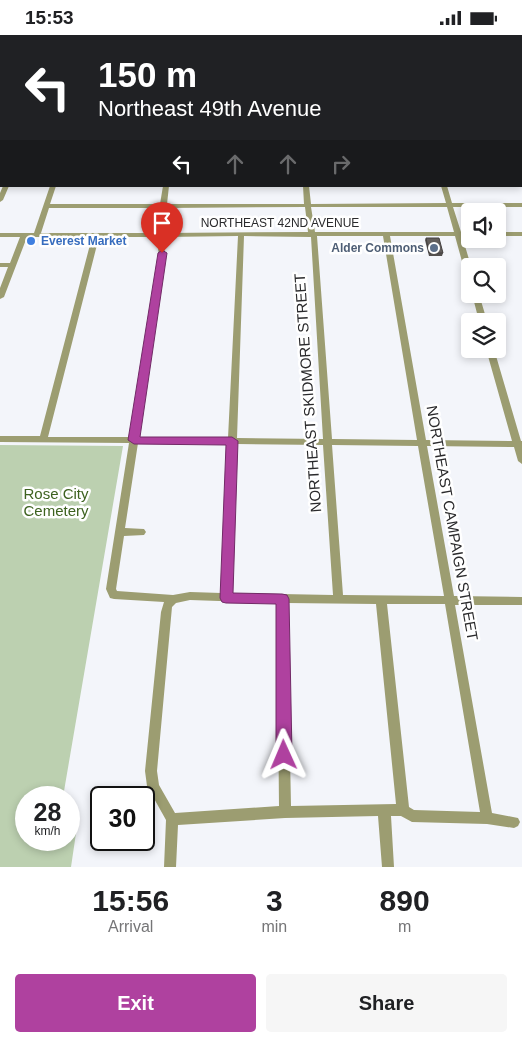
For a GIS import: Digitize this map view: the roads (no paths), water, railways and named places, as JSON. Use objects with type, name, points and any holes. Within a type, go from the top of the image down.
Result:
[{"type":"street","points":[[0,201],[6,187]]},
{"type":"street","points":[[37,235],[53,187]]},
{"type":"street","points":[[166,187],[161,234],[162,258],[119,532],[111,589],[114,595],[173,599],[190,596],[282,599],[522,601]]},
{"type":"street","name":"NORTHEAST SKIDMORE STREET","points":[[306,187],[310,230],[314,237],[338,599]]},
{"type":"street","points":[[444,187],[465,258]]},
{"type":"street","points":[[46,206],[522,205]]},
{"type":"street","points":[[43,440],[96,234]]},
{"type":"street","points":[[226,598],[241,234]]},
{"type":"street","name":"NORTHEAST CAMPAIGN STREET","points":[[386,234],[487,818]]},
{"type":"street","name":"NORTHEAST 42ND AVENUE","points":[[0,235],[458,234]]},
{"type":"street","points":[[506,234],[522,234]]},
{"type":"street","points":[[0,297],[24,235]]},
{"type":"street","points":[[0,265],[12,265]]},
{"type":"street","points":[[493,358],[519,444],[522,461]]},
{"type":"street","points":[[0,439],[519,444]]},
{"type":"street","points":[[119,532],[141,532]]},
{"type":"street","points":[[170,867],[172,819],[153,786],[151,771],[166,612],[167,606],[173,599]]},
{"type":"street","points":[[282,599],[285,812]]},
{"type":"street","points":[[381,599],[403,810]]},
{"type":"street","points":[[384,810],[388,867]]},
{"type":"street","points":[[172,819],[285,812],[403,810],[412,816],[487,818],[514,822]]},
{"type":"place","name":"Everest Market","points":[[31,241]]},
{"type":"place","name":"Alder Commons","points":[[434,248]]},
{"type":"park label","name":"Rose City Cemetery","points":[[56,502]]}]
